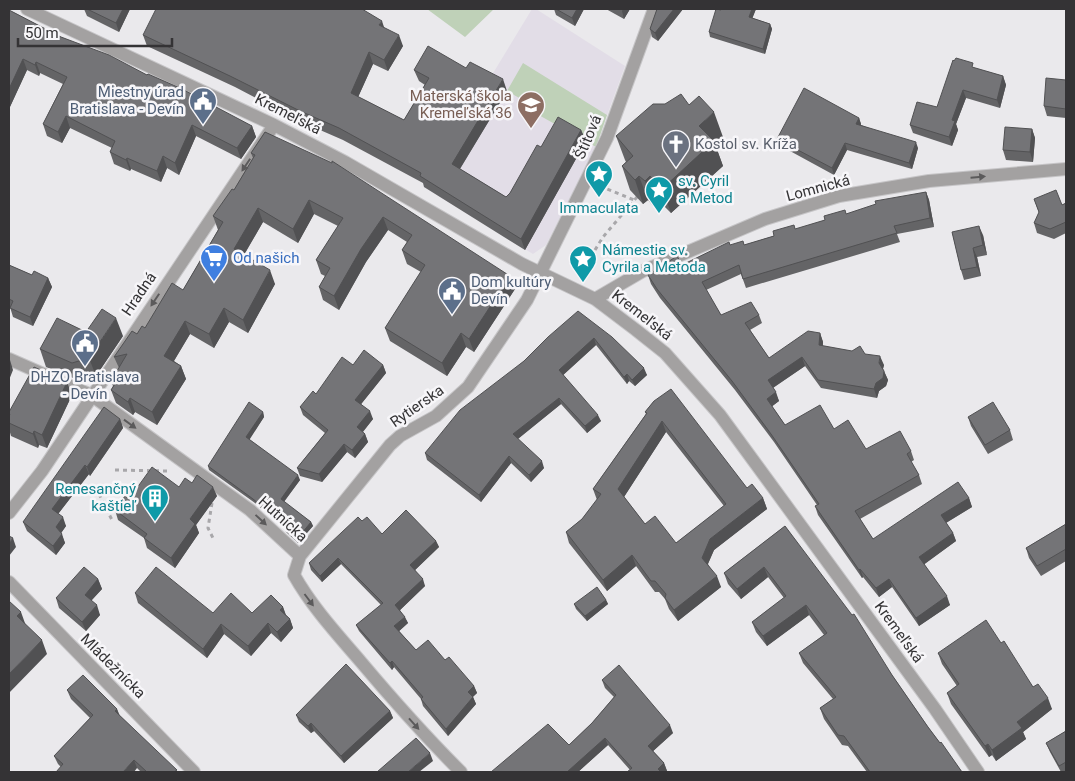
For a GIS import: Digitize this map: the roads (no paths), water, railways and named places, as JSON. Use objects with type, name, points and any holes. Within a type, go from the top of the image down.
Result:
[{"type":"street","name":"Kremeľská","points":[[28,9],[274,124],[345,162],[539,273],[595,299],[665,353],[720,415],[935,709],[978,772]]},
{"type":"street","name":"Štítová","points":[[539,273],[607,138],[654,9]]},
{"type":"street","name":"Hradná","points":[[22,494],[42,471],[91,395],[274,124]]},
{"type":"street","name":"Lomnická","points":[[595,299],[643,271],[766,219],[839,196],[930,181],[1066,169]]},
{"type":"street","name":"Rytierska","points":[[300,556],[390,445],[400,436],[436,416],[468,387],[527,300],[539,273]]},
{"type":"street","name":"Hutnícka","points":[[9,359],[91,395],[250,510],[300,556],[294,575],[306,596],[417,727],[461,772]]},
{"type":"street","points":[[9,495],[22,494]]},
{"type":"street","points":[[9,512],[22,494]]},
{"type":"street","name":"Mládežnícka","points":[[9,582],[194,772]]},
{"type":"place","name":"Miestny úrad Bratislava - Devín","points":[[203,125]]},
{"type":"place","name":"Materská škola Kremeľská 36","points":[[531,129]]},
{"type":"place","name":"Kostol sv. Kríža","points":[[676,168]]},
{"type":"place","name":"Immaculata","points":[[599,198]]},
{"type":"place","name":"sv. Cyril a Metod","points":[[659,214]]},
{"type":"place","name":"Od našich","points":[[214,282]]},
{"type":"place","name":"Námestie sv. Cyrila a Metoda","points":[[583,283]]},
{"type":"place","name":"Dom kultúry Devín","points":[[452,315]]},
{"type":"place","name":"DHZO Bratislava - Devín","points":[[85,367]]},
{"type":"place","name":"Renesančný kaštieľ","points":[[155,522]]}]
